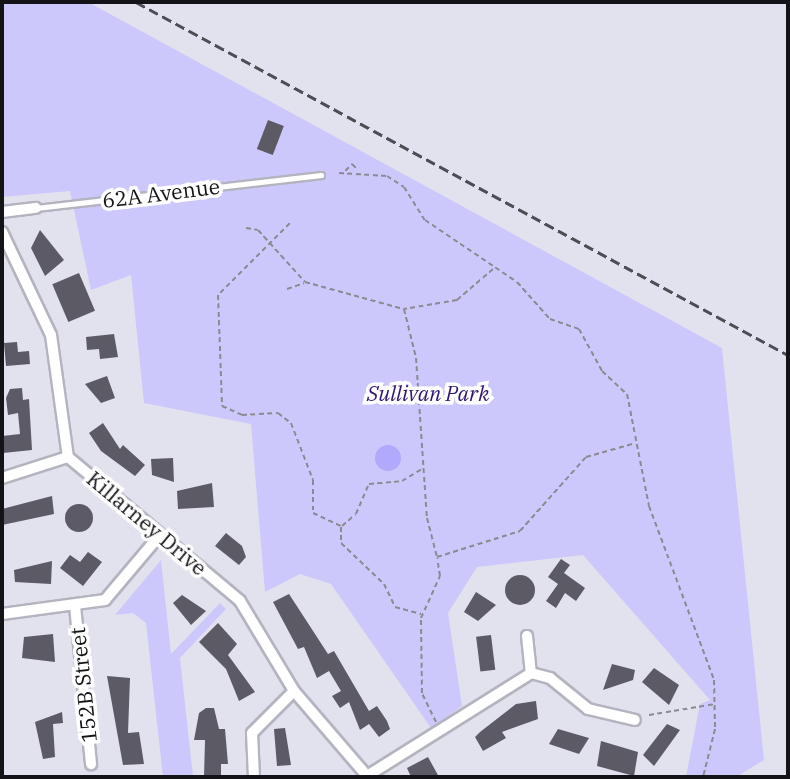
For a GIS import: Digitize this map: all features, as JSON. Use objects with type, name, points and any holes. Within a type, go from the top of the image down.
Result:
[{"type":"street","name":"62A Avenue","points":[[2,212],[36,208]]},
{"type":"street","name":"Killarney Drive","points":[[2,232],[51,335],[68,457],[240,601],[294,691],[368,777]]},
{"type":"street","points":[[2,478],[68,457]]},
{"type":"street","points":[[2,614],[75,606],[116,593],[160,535]]},
{"type":"street","name":"152B Street","points":[[75,606],[92,765]]},
{"type":"street","points":[[527,636],[531,673]]},
{"type":"street","points":[[368,777],[531,673],[551,678],[589,709],[635,720]]},
{"type":"street","points":[[254,777],[252,733],[294,691]]},
{"type":"lane","name":"62A Avenue","points":[[36,208],[321,175]]},
{"type":"path","points":[[344,172],[352,164],[359,171]]},
{"type":"path","points":[[339,173],[359,171],[387,176],[404,187],[425,220],[517,282],[550,319],[579,329],[602,371],[627,394],[633,443],[670,569],[707,656],[716,704],[703,777]]},
{"type":"path","points":[[290,223],[267,243],[218,295],[222,406],[242,415],[278,413],[291,423],[313,480],[313,513],[341,526]]},
{"type":"path","points":[[246,228],[258,230],[305,282],[404,309],[457,300],[494,268]]},
{"type":"path","points":[[287,289],[305,282]]},
{"type":"path","points":[[404,309],[416,358],[422,469],[440,576],[421,614],[422,693],[436,723]]},
{"type":"path","points":[[437,557],[520,531],[586,457],[633,443]]},
{"type":"path","points":[[341,526],[356,514],[369,484],[402,481],[422,469]]},
{"type":"path","points":[[341,526],[341,543],[384,584],[395,607],[421,614]]},
{"type":"path","points":[[649,715],[716,704]]},
{"type":"green space","name":"Sullivan Park","points":[[2,2],[88,2],[722,348],[764,760],[736,777],[686,777],[700,704],[710,700],[583,555],[477,567],[448,613],[462,706],[431,728],[331,584],[300,574],[265,592],[251,424],[144,403],[131,275],[91,290],[70,191],[2,197]]},
{"type":"green space","points":[[161,560],[171,654],[220,603],[226,609],[180,658],[193,777],[163,777],[146,623],[133,613],[115,615]]},
{"type":"shaded area","points":[[388,445],[397,449],[401,458],[397,467],[388,471],[379,467],[375,458],[379,449]]},
{"type":"building","points":[[268,120],[284,126],[273,155],[257,149]]},
{"type":"building","points":[[40,230],[64,260],[45,276],[31,248]]},
{"type":"building","points":[[79,273],[95,311],[68,322],[52,284]]},
{"type":"building","points":[[114,334],[118,357],[100,359],[99,349],[87,350],[86,337]]},
{"type":"building","points":[[17,342],[18,352],[29,351],[30,364],[6,366],[4,343]]},
{"type":"building","points":[[107,376],[115,398],[101,403],[85,384]]},
{"type":"building","points":[[22,388],[23,400],[29,399],[32,450],[3,453],[2,436],[20,434],[18,413],[8,415],[6,398],[10,389]]},
{"type":"building","points":[[103,423],[120,449],[123,445],[145,465],[135,476],[101,451],[89,433]]},
{"type":"building","points":[[173,458],[174,482],[152,475],[151,459]]},
{"type":"building","points":[[212,483],[214,507],[178,509],[177,491]]},
{"type":"building","points":[[52,496],[54,514],[2,525],[2,509]]},
{"type":"building","points":[[79,504],[89,508],[93,518],[89,528],[79,532],[69,528],[65,518],[69,508]]},
{"type":"building","points":[[226,533],[242,546],[246,557],[239,565],[215,546]]},
{"type":"building","points":[[88,552],[102,562],[83,586],[60,568],[70,555],[80,562]]},
{"type":"building","points":[[561,559],[570,565],[564,573],[585,588],[576,601],[565,593],[556,608],[546,601],[558,584],[548,577]]},
{"type":"building","points":[[52,561],[51,584],[15,582],[14,570]]},
{"type":"building","points":[[520,575],[530,580],[535,590],[530,600],[520,605],[510,600],[505,590],[510,580]]},
{"type":"building","points":[[476,592],[496,605],[478,621],[464,612]]},
{"type":"building","points":[[289,594],[328,654],[334,651],[369,711],[377,706],[387,721],[390,729],[379,737],[369,724],[360,730],[349,702],[340,708],[332,696],[341,691],[329,671],[317,678],[304,647],[298,649],[273,602]]},
{"type":"building","points":[[182,595],[206,611],[191,625],[173,603]]},
{"type":"building","points":[[218,623],[237,644],[228,655],[255,692],[239,701],[226,669],[199,642]]},
{"type":"building","points":[[53,634],[55,662],[22,658],[24,637]]},
{"type":"building","points":[[491,635],[495,670],[480,672],[476,637]]},
{"type":"building","points":[[612,664],[635,670],[633,680],[603,690]]},
{"type":"building","points":[[654,668],[679,685],[669,705],[642,682]]},
{"type":"building","points":[[107,676],[130,678],[128,733],[139,732],[144,764],[123,765]]},
{"type":"building","points":[[536,701],[538,719],[502,732],[506,738],[483,751],[475,737],[480,732],[516,704]]},
{"type":"building","points":[[206,708],[214,708],[219,729],[225,729],[228,764],[221,764],[221,777],[204,777],[205,740],[194,740],[199,713]]},
{"type":"building","points":[[62,712],[63,723],[53,724],[55,757],[43,759],[35,722]]},
{"type":"building","points":[[667,724],[680,730],[654,766],[643,755]]},
{"type":"building","points":[[285,728],[291,765],[277,766],[274,729]]},
{"type":"building","points":[[558,729],[589,738],[579,754],[549,744]]},
{"type":"building","points":[[601,741],[638,752],[634,776],[597,766]]},
{"type":"building","points":[[428,757],[439,777],[411,777],[407,768]]},
{"type":"railway","points":[[136,2],[788,355]]}]
